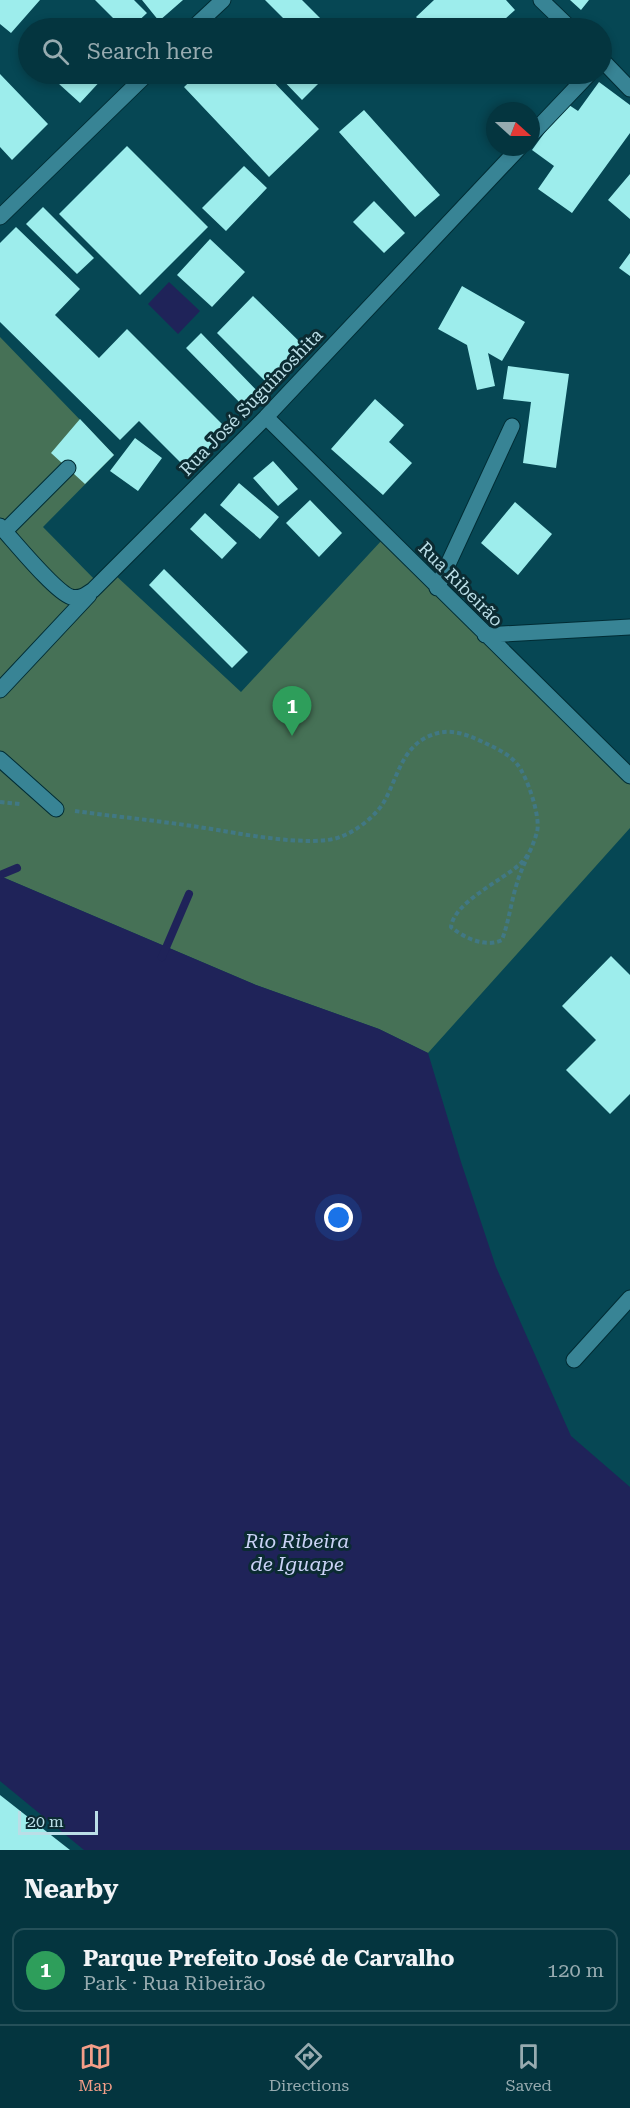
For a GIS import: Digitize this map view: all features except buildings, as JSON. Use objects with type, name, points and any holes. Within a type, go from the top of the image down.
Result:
[{"type":"street","points":[[204,18],[223,0]]},
{"type":"street","points":[[541,0],[560,18]]},
{"type":"street","points":[[612,70],[630,89]]},
{"type":"street","points":[[0,217],[137,84]]},
{"type":"street","points":[[540,126],[579,84]]},
{"type":"street","name":"Rua José Suguinoshita","points":[[0,690],[93,590],[266,417],[512,156]]},
{"type":"street","name":"Rua Ribeirão","points":[[266,417],[630,776]]},
{"type":"street","points":[[437,588],[512,426]]},
{"type":"street","points":[[68,468],[2,529],[61,592],[76,598],[93,590]]},
{"type":"street","points":[[485,635],[630,627]]},
{"type":"street","points":[[0,759],[56,809]]},
{"type":"street","points":[[574,1360],[630,1298]]},
{"type":"path","points":[[0,802],[247,835],[297,840],[340,837],[372,816],[384,801],[399,768],[412,747],[428,736],[453,731],[501,750],[518,765],[528,786],[538,830],[531,849],[517,882],[502,940],[494,944],[483,944],[451,927],[452,921],[462,908],[522,863],[531,849]]},
{"type":"green space","points":[[0,337],[114,455],[43,527],[100,585],[113,573],[241,692],[382,540],[630,780],[630,828],[428,1053],[379,1029],[256,985],[0,876]]},
{"type":"water","points":[[169,282],[200,311],[178,334],[148,304]]},
{"type":"water","name":"Rio Ribeira de Iguape","points":[[0,876],[256,985],[379,1029],[428,1053],[496,1267],[571,1436],[630,1487],[630,1850],[84,1850],[0,1781]]},
{"type":"waterway","points":[[0,875],[17,868]]},
{"type":"waterway","points":[[162,957],[189,894]]},
{"type":"place","name":"Parque Prefeito José de Carvalho","points":[[292,736]]}]
